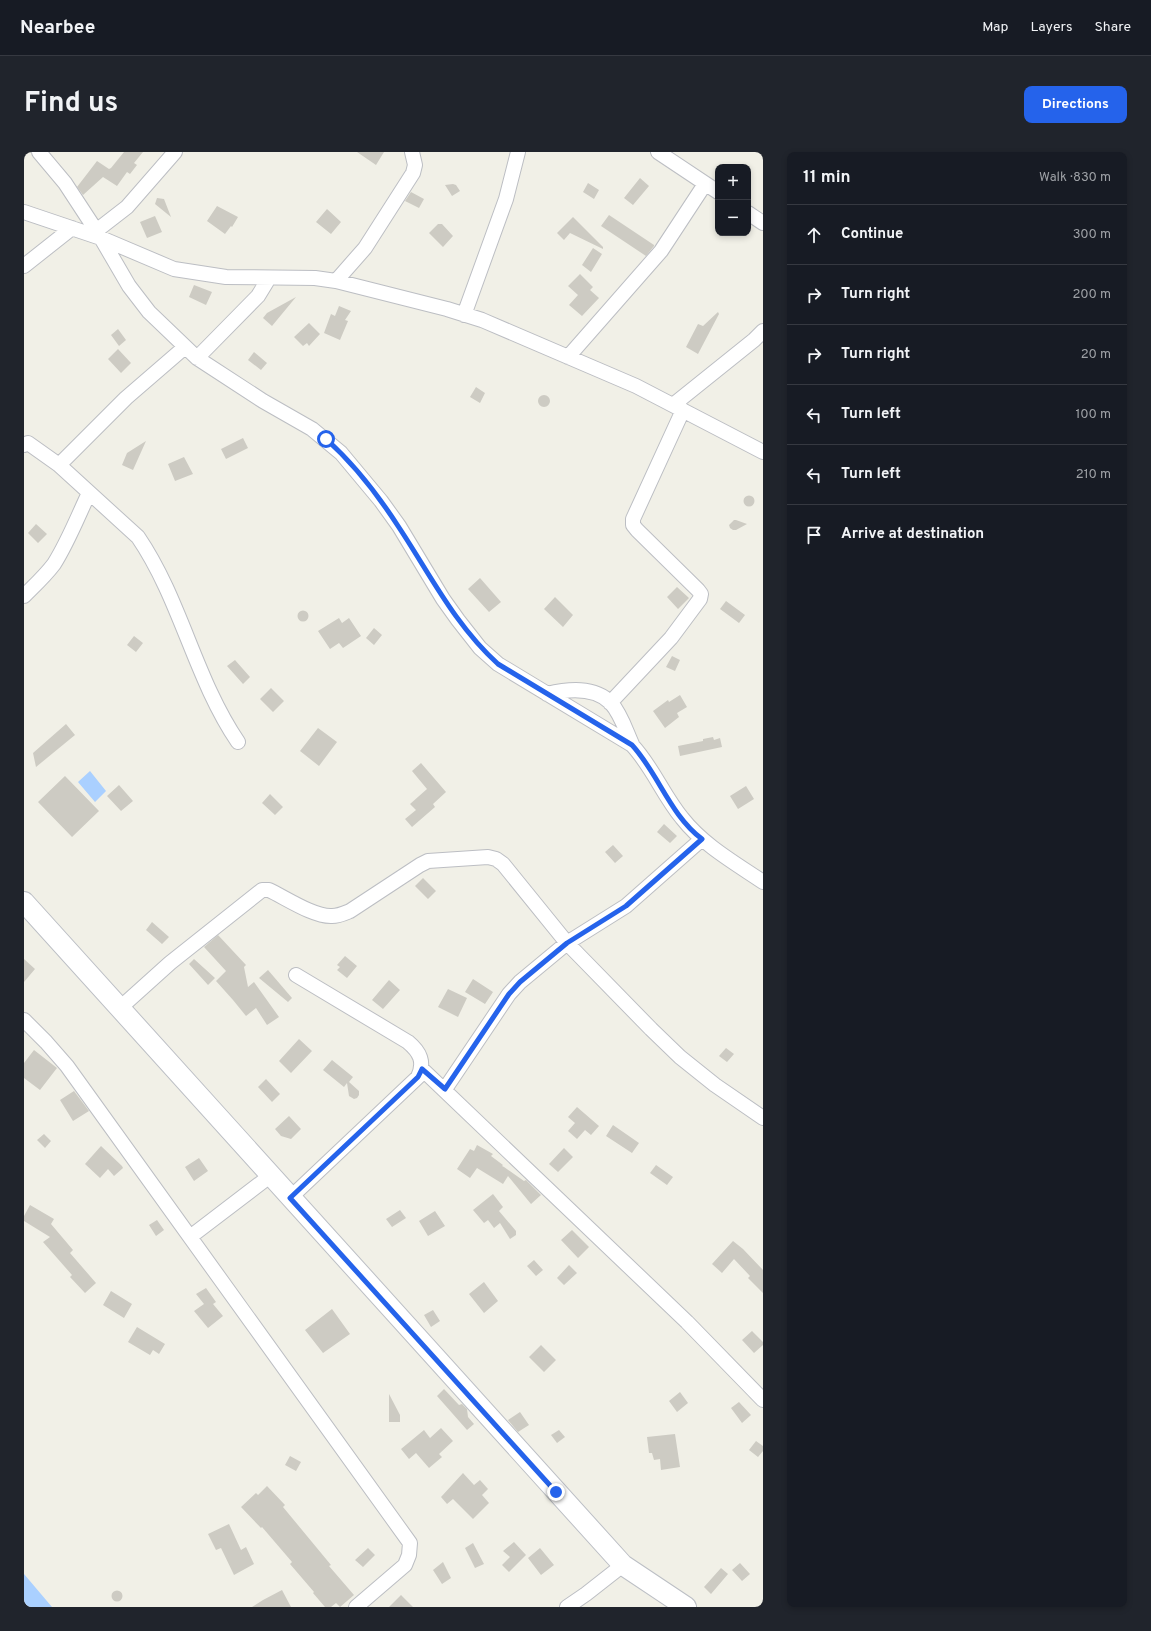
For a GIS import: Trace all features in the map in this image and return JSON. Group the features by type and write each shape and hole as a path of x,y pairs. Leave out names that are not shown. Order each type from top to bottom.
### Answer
{"main road":[{"path":"24,902 623,1565 686,1607"}],"street":[{"path":"39,152 65,183 138,299 185,347 197,358 263,401 312,429 341,453 381,501 398,526 442,599 480,648 498,664 632,745 643,756 682,819 702,839 763,882"},
{"path":"99,235 127,207 174,152"},
{"path":"336,281 365,248 413,173 415,165 412,152"},
{"path":"464,315 506,199 518,152"},
{"path":"658,152 715,190"},
{"path":"568,357 661,251 705,184"},
{"path":"24,212 72,228 99,235 174,269 226,277 315,278 336,281 482,320 636,386 763,452"},
{"path":"751,214 763,223"},
{"path":"24,266 72,228"},
{"path":"197,358 258,296 269,278"},
{"path":"610,703 671,638 700,598 701,594 633,525 633,519 678,408 754,340 763,330"},
{"path":"58,465 126,398 185,347"},
{"path":"24,445 28,444 58,465 138,537 146,549 174,605 216,705 224,721 238,742"},
{"path":"24,596 54,564 89,493"},
{"path":"547,694 565,689 579,689 598,695 610,703 617,712 632,745"},
{"path":"445,1089 509,994 520,982 567,943 626,906 702,839"},
{"path":"120,1008 170,963 262,890 269,890 315,913 331,917 350,911 428,861 488,857 496,859 503,864 567,943 680,1057 714,1084 763,1118"},
{"path":"290,1198 418,1077 422,1069 421,1057 417,1049 408,1042 296,975"},
{"path":"24,1020 67,1066 410,1543 410,1555 405,1565 356,1607"},
{"path":"422,1069 445,1089 687,1322 763,1400"},
{"path":"190,1237 270,1176"},
{"path":"567,1607 623,1565"}],"water":[{"path":"90,771 106,791 95,802 78,782"},
{"path":"24,1574 52,1607 24,1607"}],"building":[{"path":"124,152 143,152 134,163 137,165 130,174 127,172 117,186 103,177 83,195 77,187 97,161 109,169"},
{"path":"357,152 384,152 376,165"},
{"path":"640,178 649,186 633,205 624,198"},
{"path":"588,183 599,190 594,199 583,192"},
{"path":"445,185 456,185 460,191 452,196"},
{"path":"411,192 424,199 419,208 405,201"},
{"path":"157,198 164,199 171,217 155,204"},
{"path":"217,206 238,217 232,227 231,226 225,234 207,221"},
{"path":"327,209 341,222 331,234 316,222"},
{"path":"609,215 654,245 646,256 601,226"},
{"path":"155,216 162,232 147,238 140,222"},
{"path":"573,217 603,247 603,249 570,233 564,240 557,233"},
{"path":"438,224 442,224 453,236 443,247 429,233"},
{"path":"593,248 602,254 591,272 582,265"},
{"path":"580,274 593,287 590,290 599,298 582,316 569,305 578,295 568,286"},
{"path":"194,285 212,292 206,305 189,297"},
{"path":"296,297 272,326 263,318 267,313"},
{"path":"339,306 351,311 345,320 348,321 340,340 324,333 331,314 335,316"},
{"path":"718,312 719,314 698,354 686,347 698,324 703,326"},
{"path":"309,323 320,334 309,346 307,343 303,346 294,337"},
{"path":"118,329 126,340 119,346 111,335"},
{"path":"118,349 131,363 121,373 108,359"},
{"path":"254,352 267,363 261,370 248,360"},
{"path":"476,387 485,393 480,403 470,397"},
{"path":"542,395 546,395 550,401 546,407 542,407 538,403 538,399"},
{"path":"243,438 248,448 226,459 221,449"},
{"path":"146,441 133,470 122,465 127,453"},
{"path":"184,457 193,474 175,481 168,464"},
{"path":"749,495 753,497 755,501 753,505 749,507 745,505 743,501 745,497"},
{"path":"734,520 747,524 733,530 729,525"},
{"path":"36,524 47,534 38,543 28,533"},
{"path":"480,578 501,602 489,612 468,589"},
{"path":"677,587 689,598 678,609 667,597"},
{"path":"555,597 573,615 563,627 544,609"},
{"path":"726,601 745,615 739,623 720,609"},
{"path":"303,610 307,612 309,616 307,620 303,622 299,620 297,616 299,612"},
{"path":"339,618 342,623 349,618 361,636 343,648 339,643 330,649 318,631"},
{"path":"374,628 382,635 374,645 366,638"},
{"path":"134,636 143,643 136,652 127,645"},
{"path":"672,656 680,660 675,671 666,667"},
{"path":"235,660 250,677 243,684 227,666"},
{"path":"271,688 284,701 273,712 260,699"},
{"path":"680,695 687,707 677,713 679,717 665,728 653,711 668,700 669,702"},
{"path":"66,724 75,735 36,767 33,753"},
{"path":"318,728 337,742 319,766 300,751"},
{"path":"713,737 714,740 720,738 722,747 680,756 678,746 703,741 703,739"},
{"path":"421,763 446,792 433,804 435,807 412,827 405,819 416,810 410,804 427,789 412,771"},
{"path":"65,776 99,811 72,837 38,802"},
{"path":"119,785 133,801 121,811 107,796"},
{"path":"746,786 754,799 738,809 730,796"},
{"path":"270,794 283,807 275,815 262,803"},
{"path":"664,824 677,836 670,843 657,832"},
{"path":"613,845 623,856 615,863 605,852"},
{"path":"423,878 436,891 428,899 415,886"},
{"path":"152,922 169,937 162,944 146,930"},
{"path":"218,935 246,965 244,967 248,987 254,982 279,1017 267,1025 256,1008 246,1016 216,981 226,971 204,947"},
{"path":"345,956 357,966 347,978 337,970 340,967 337,965"},
{"path":"24,959 35,969 24,982"},
{"path":"194,959 215,978 208,985 189,964"},
{"path":"268,970 292,998 288,1002 259,978"},
{"path":"473,979 493,992 485,1004 465,992"},
{"path":"389,980 400,990 383,1009 372,1000"},
{"path":"448,989 467,998 458,1017 438,1007"},
{"path":"299,1039 312,1051 291,1073 279,1061"},
{"path":"726,1048 734,1054 727,1062 719,1056"},
{"path":"34,1050 57,1068 40,1090 24,1078 24,1063"},
{"path":"332,1060 353,1077 349,1082 359,1091 357,1098 354,1099 349,1096 347,1083 344,1087 323,1070"},
{"path":"266,1079 280,1094 272,1102 258,1087"},
{"path":"74,1091 89,1111 73,1121 60,1100"},
{"path":"577,1107 599,1126 591,1135 585,1130 577,1139 568,1131 575,1123 568,1117"},
{"path":"289,1116 301,1129 291,1139 281,1136 275,1129"},
{"path":"613,1125 639,1143 632,1153 606,1136"},
{"path":"44,1134 51,1141 45,1148 37,1140"},
{"path":"477,1145 493,1154 491,1156 503,1165 502,1166 524,1181 526,1180 541,1195 531,1204 508,1176 503,1184 477,1168 470,1178 457,1169 470,1149 474,1151"},
{"path":"101,1146 123,1168 114,1176 108,1169 100,1178 85,1164"},
{"path":"564,1148 573,1157 558,1172 549,1164"},
{"path":"199,1158 208,1171 194,1181 185,1167"},
{"path":"656,1165 673,1177 667,1185 650,1173"},
{"path":"493,1194 503,1207 499,1211 516,1231 516,1235 510,1239 500,1223 494,1228 488,1220 484,1223 473,1210"},
{"path":"30,1205 54,1219 51,1224 73,1250 70,1253 96,1283 85,1293 70,1277 72,1275 43,1242 50,1237 24,1221 24,1216"},
{"path":"400,1210 406,1218 392,1227 386,1219"},
{"path":"435,1211 445,1226 428,1236 419,1221"},
{"path":"157,1220 164,1230 156,1236 149,1225"},
{"path":"572,1230 589,1247 578,1258 561,1240"},
{"path":"733,1241 763,1270 763,1293 748,1278 750,1276 734,1259 722,1273 712,1264"},
{"path":"534,1260 543,1270 536,1276 527,1266"},
{"path":"569,1265 577,1273 564,1285 557,1278"},
{"path":"484,1282 498,1301 484,1313 469,1294"},
{"path":"206,1288 216,1302 213,1304 223,1316 208,1328 194,1311 204,1304 196,1294"},
{"path":"111,1291 132,1304 124,1318 103,1305"},
{"path":"332,1309 350,1334 323,1353 305,1330"},
{"path":"433,1310 440,1321 431,1327 424,1315"},
{"path":"137,1327 165,1344 159,1354 153,1350 150,1355 128,1342"},
{"path":"752,1331 763,1342 763,1345 754,1353 742,1340"},
{"path":"541,1345 556,1360 544,1372 529,1357"},
{"path":"444,1389 459,1405 462,1404 467,1409 468,1417 474,1424 467,1430 437,1396"},
{"path":"680,1392 688,1403 677,1412 669,1401"},
{"path":"389,1394 400,1415 400,1422 389,1422"},
{"path":"739,1402 751,1415 742,1423 731,1408"},
{"path":"520,1412 529,1425 518,1432 508,1420"},
{"path":"441,1428 453,1441 439,1454 442,1457 429,1468 416,1453 409,1459 401,1449 424,1430 430,1438"},
{"path":"559,1430 565,1437 557,1443 551,1435"},
{"path":"675,1434 680,1467 661,1470 660,1459 654,1460 652,1453 649,1453 647,1437"},
{"path":"756,1441 763,1446 763,1451 758,1457 749,1450"},
{"path":"290,1456 301,1462 296,1471 285,1465"},
{"path":"463,1473 474,1485 480,1480 488,1489 482,1495 489,1503 473,1519 453,1499 447,1504 441,1497"},
{"path":"267,1486 285,1505 283,1507 331,1565 329,1566 354,1595 340,1607 336,1603 331,1607 325,1607 290,1564 292,1562 262,1527 261,1528 241,1507 256,1493 258,1495"},
{"path":"229,1524 241,1550 246,1547 254,1564 234,1575 221,1548 216,1550 208,1534"},
{"path":"514,1542 526,1555 509,1572 502,1565 510,1557 503,1551"},
{"path":"473,1543 484,1564 475,1568 465,1548"},
{"path":"368,1548 375,1555 363,1567 355,1560"},
{"path":"540,1548 554,1565 541,1575 528,1558"},
{"path":"443,1562 451,1578 442,1584 433,1570"},
{"path":"740,1563 750,1574 742,1581 732,1570"},
{"path":"721,1568 728,1574 711,1594 704,1587"},
{"path":"117,1590 121,1592 123,1596 121,1600 117,1602 113,1600 111,1596 113,1592"},
{"path":"282,1590 291,1607 252,1607 263,1600"},
{"path":"401,1595 413,1607 389,1607"}],"route":[{"path":"326,439 341,453 381,501 398,526 442,599 480,648 498,664 632,745 643,756 682,819 696,835 702,839 661,873 626,906 567,943 520,982 509,994 445,1089 422,1069 418,1077 290,1198 556,1492"}]}
